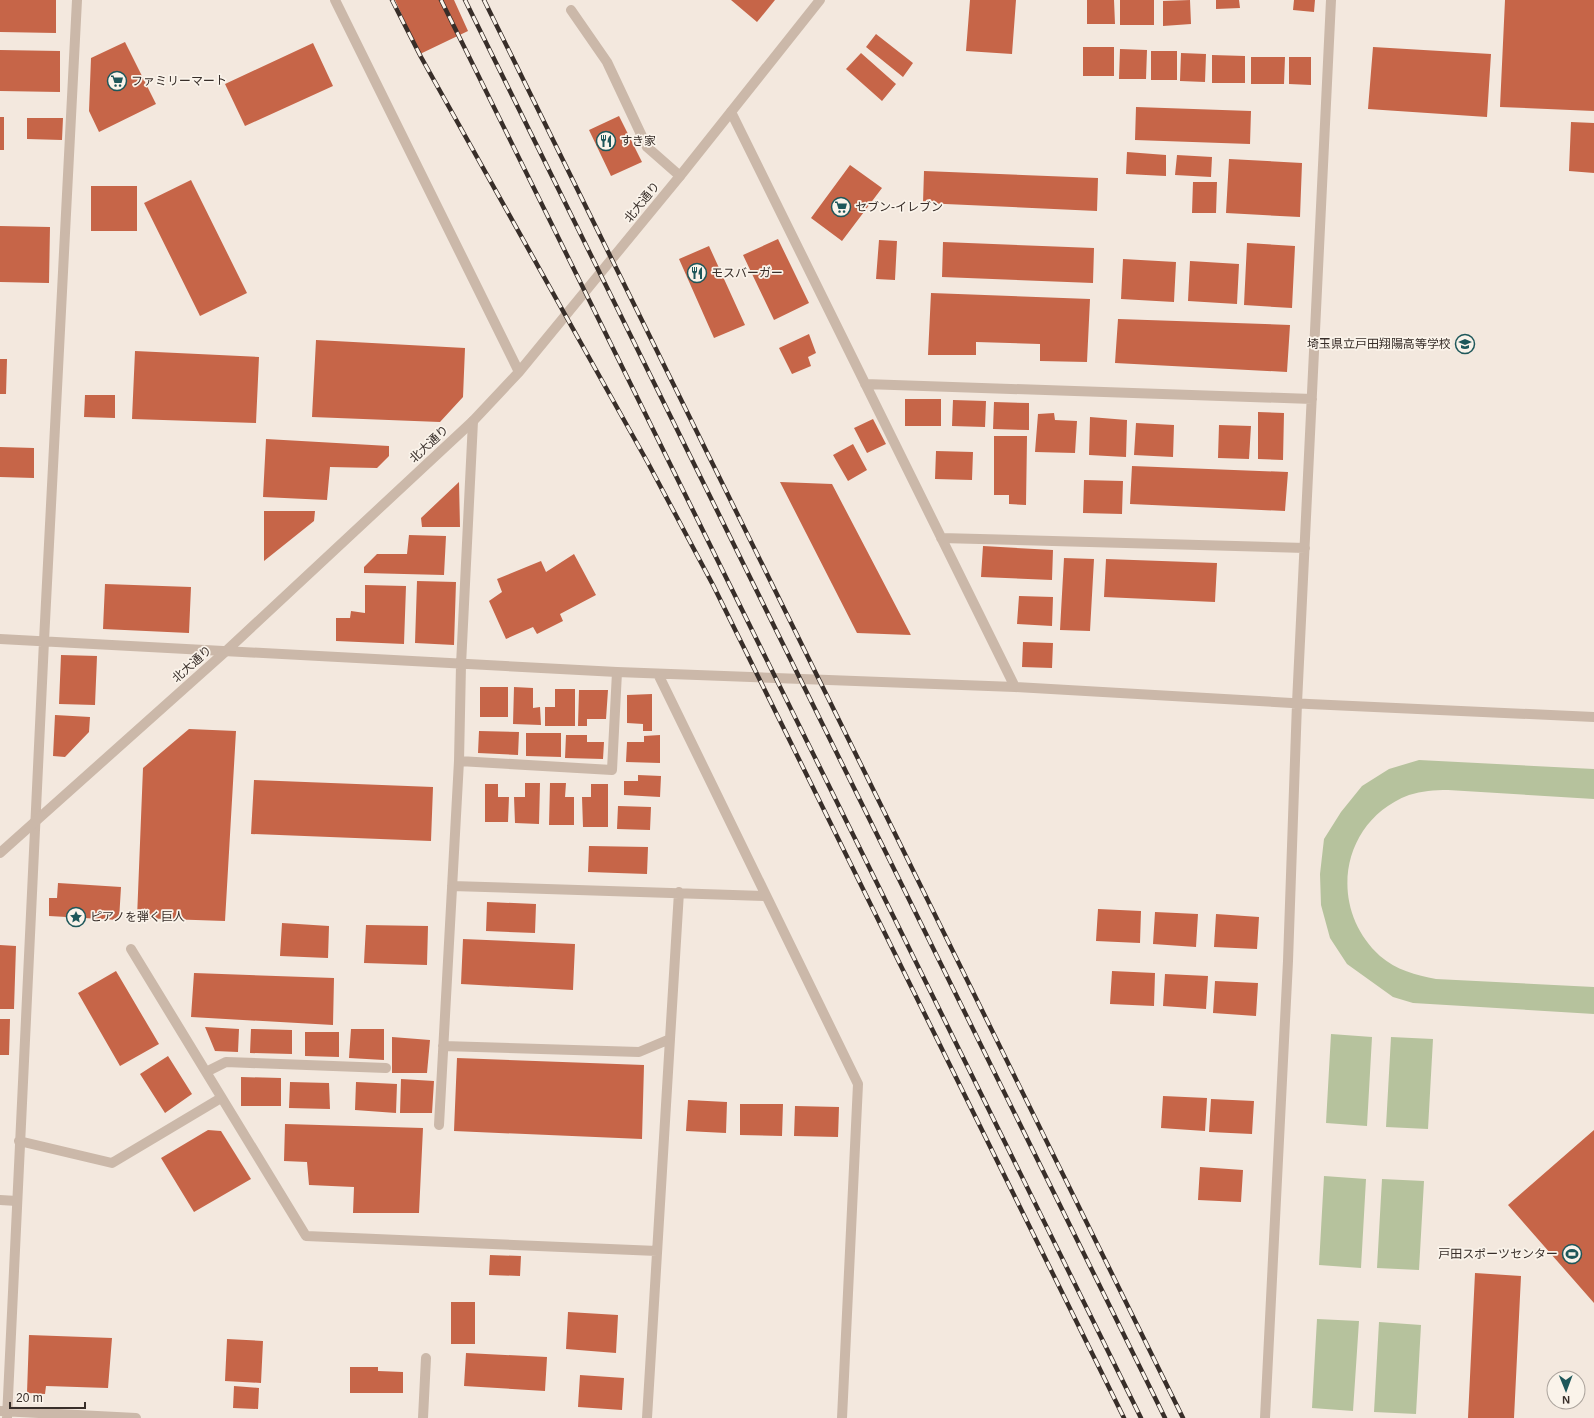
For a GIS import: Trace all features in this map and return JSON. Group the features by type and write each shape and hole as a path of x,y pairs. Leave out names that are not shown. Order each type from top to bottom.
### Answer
{"street":[{"path":"77,0 5,1414 136,1418"},
{"path":"335,0 520,372"},
{"name":"北大通り","path":"0,853 225,652 473,421 520,372 680,176 820,0"},
{"path":"1265,1418 1288,961 1297,703 1331,0"},
{"path":"571,10 607,62 647,147 680,176"},
{"path":"731,112 1015,688"},
{"path":"865,384 1312,399"},
{"path":"439,1125 459,762 461,665 473,421"},
{"path":"941,538 1305,548"},
{"path":"0,639 461,665 1015,688 1594,717"},
{"path":"459,762 612,770 617,672"},
{"path":"658,674 858,1084 842,1418"},
{"path":"452,886 679,892 766,896"},
{"path":"647,1418 679,892"},
{"path":"131,949 306,1236 657,1251"},
{"path":"444,1046 640,1052 670,1039"},
{"path":"206,1072 226,1062 386,1068"},
{"path":"19,1141 112,1162 221,1098"},
{"path":"0,1200 17,1200"},
{"path":"423,1418 426,1358"}],"green space":[{"path":"1419,760 1594,769 1594,799 1438,790 1409,795 1386,807 1368,824 1356,845 1349,867 1348,891 1352,914 1363,936 1386,961 1414,974 1436,979 1594,987 1594,1014 1413,1003 1393,997 1347,964 1330,938 1321,905 1320,874 1324,839 1341,812 1362,786 1389,769"},
{"path":"1331,1034 1372,1037 1367,1126 1326,1123"},
{"path":"1391,1037 1433,1039 1428,1129 1386,1127"},
{"path":"1324,1176 1366,1179 1361,1268 1319,1265"},
{"path":"1382,1179 1424,1181 1419,1270 1377,1268"},
{"path":"1317,1319 1359,1321 1353,1411 1312,1408"},
{"path":"1379,1322 1421,1325 1416,1414 1374,1412"}],"building":[{"path":"0,0 56,0 56,33 0,32"},
{"path":"395,0 454,0 468,31 420,54"},
{"path":"731,0 775,0 757,22"},
{"path":"970,0 1016,0 1012,54 966,51"},
{"path":"1087,0 1114,0 1115,24 1087,24"},
{"path":"1120,0 1154,0 1154,25 1120,25"},
{"path":"1190,0 1191,24 1163,26 1163,1"},
{"path":"1216,0 1239,0 1240,8 1216,9"},
{"path":"1294,0 1315,0 1314,12 1293,10"},
{"path":"1505,0 1594,0 1594,111 1500,107"},
{"path":"876,34 913,63 903,77 866,47"},
{"name":"ファミリーマート","path":"125,42 156,104 99,132 89,111 91,58"},
{"path":"313,43 333,86 245,126 225,84"},
{"path":"1083,47 1114,47 1114,76 1083,76"},
{"path":"1373,47 1491,54 1487,117 1368,109"},
{"path":"1120,49 1147,50 1146,79 1119,79"},
{"path":"0,50 60,51 60,92 0,91"},
{"path":"1151,51 1177,51 1177,80 1151,80"},
{"path":"861,53 896,84 882,101 846,69"},
{"path":"1181,53 1206,54 1205,82 1180,81"},
{"path":"1212,55 1245,56 1245,83 1212,83"},
{"path":"1251,57 1285,57 1284,84 1251,84"},
{"path":"1289,57 1311,57 1311,85 1289,84"},
{"path":"1136,107 1251,111 1250,144 1135,140"},
{"path":"619,116 642,162 611,176 589,130"},
{"path":"0,117 4,117 4,150 0,150"},
{"path":"27,118 63,118 62,140 27,139"},
{"path":"1571,122 1594,123 1594,173 1569,171"},
{"path":"1127,152 1166,155 1166,176 1126,174"},
{"path":"1177,155 1212,157 1211,177 1175,175"},
{"path":"1229,159 1302,163 1300,217 1226,213"},
{"path":"850,165 882,188 842,241 811,218"},
{"path":"924,171 1098,178 1097,211 923,203"},
{"path":"191,180 247,293 200,316 144,203"},
{"path":"1193,182 1217,182 1216,213 1192,213"},
{"path":"91,186 137,186 137,231 91,231"},
{"path":"0,226 50,227 49,283 0,282"},
{"path":"778,239 809,303 774,320 743,255"},
{"path":"879,240 897,241 895,280 876,279"},
{"path":"943,242 1094,248 1093,283 942,277"},
{"path":"1247,243 1295,246 1292,308 1244,305"},
{"path":"709,246 745,325 714,338 679,259"},
{"path":"1123,259 1176,262 1174,302 1121,299"},
{"path":"1190,261 1239,264 1237,304 1188,301"},
{"path":"931,293 1090,299 1087,362 1040,361 1040,344 976,342 976,355 928,355"},
{"path":"1118,319 1290,325 1287,372 1115,363"},
{"path":"809,334 816,353 808,357 811,366 792,374 779,348"},
{"path":"316,340 465,348 463,397 440,422 312,417"},
{"path":"135,351 259,357 256,423 132,419"},
{"path":"0,359 7,359 6,394 0,394"},
{"path":"85,395 115,395 115,418 84,417"},
{"path":"905,399 941,399 941,426 905,426"},
{"path":"953,400 986,401 985,427 952,426"},
{"path":"994,402 1029,403 1029,430 993,429"},
{"path":"1258,412 1284,413 1283,460 1258,459"},
{"path":"1054,413 1055,420 1077,421 1075,453 1035,452 1038,414"},
{"path":"1090,417 1127,420 1126,457 1089,455"},
{"path":"873,419 886,444 867,453 854,428"},
{"path":"1136,423 1174,425 1173,457 1134,455"},
{"path":"1219,425 1251,426 1249,459 1218,458"},
{"path":"994,436 1027,436 1026,505 1009,504 1009,495 994,495"},
{"path":"266,439 389,446 389,456 377,468 330,467 327,500 263,497"},
{"path":"853,444 867,470 848,481 833,455"},
{"path":"0,447 34,448 34,478 0,477"},
{"path":"936,451 973,452 972,480 935,479"},
{"path":"1132,466 1288,472 1285,511 1130,504"},
{"path":"1084,480 1123,481 1122,514 1083,513"},
{"path":"459,482 460,527 422,527 421,518"},
{"path":"780,482 832,484 911,635 857,633"},
{"path":"264,511 315,511 314,521 264,561"},
{"path":"409,535 446,536 444,575 364,573 364,567 377,554 407,554"},
{"path":"983,546 1053,550 1052,580 981,577"},
{"path":"574,554 596,595 560,614 563,621 537,634 533,627 506,639 489,601 502,592 497,579 541,561 546,572"},
{"path":"1064,558 1094,559 1090,631 1060,630"},
{"path":"1106,559 1217,563 1215,602 1104,597"},
{"path":"417,581 456,582 454,645 415,643"},
{"path":"105,584 191,587 189,633 103,629"},
{"path":"365,585 406,586 404,644 336,641 336,618 350,618 351,611 365,613"},
{"path":"1019,596 1053,597 1052,626 1017,624"},
{"path":"1023,642 1053,643 1052,668 1022,667"},
{"path":"61,655 97,656 95,705 59,704"},
{"path":"480,687 508,687 508,717 480,717"},
{"path":"514,687 533,688 533,708 540,707 541,725 513,724"},
{"path":"555,689 575,689 575,726 545,726 545,707 555,707"},
{"path":"579,690 608,690 606,719 587,719 587,726 578,726"},
{"path":"652,694 652,731 643,731 643,724 627,723 627,695"},
{"path":"55,715 90,717 89,732 65,757 53,756"},
{"path":"189,729 236,731 225,921 137,918 143,768"},
{"path":"479,731 519,732 518,755 478,753"},
{"path":"526,733 561,733 561,757 526,756"},
{"path":"566,735 587,735 587,742 604,742 603,759 565,758"},
{"path":"660,735 660,763 626,762 627,742 644,742 644,736"},
{"path":"638,775 661,776 660,797 624,795 624,781 638,781"},
{"path":"254,780 433,787 431,841 251,834"},
{"path":"525,783 540,783 539,824 515,823 514,797 525,797"},
{"path":"550,783 566,783 565,797 574,797 574,825 549,825"},
{"path":"485,784 498,784 498,797 509,797 508,822 485,822"},
{"path":"591,784 608,784 608,827 583,827 582,797 591,797"},
{"path":"618,806 651,807 650,830 617,829"},
{"path":"589,846 648,847 647,874 588,872"},
{"path":"58,883 121,887 119,920 49,916 49,898 57,898"},
{"path":"487,902 536,904 535,933 486,931"},
{"path":"1098,909 1141,911 1140,943 1096,941"},
{"path":"1155,912 1198,914 1196,947 1153,944"},
{"path":"1216,914 1259,917 1257,949 1214,947"},
{"path":"282,923 329,926 328,958 280,956"},
{"path":"366,925 428,926 427,965 364,963"},
{"path":"463,939 575,944 573,990 461,984"},
{"path":"0,945 16,946 14,1009 0,1009"},
{"path":"116,971 159,1044 120,1066 78,993"},
{"path":"1112,971 1155,973 1154,1006 1110,1004"},
{"path":"194,973 334,978 333,1025 191,1017"},
{"path":"1165,974 1208,976 1206,1009 1163,1006"},
{"path":"1215,981 1258,983 1256,1016 1213,1013"},
{"path":"0,1019 10,1019 9,1055 0,1055"},
{"path":"205,1027 239,1029 238,1052 215,1051"},
{"path":"251,1029 292,1030 292,1054 250,1053"},
{"path":"351,1029 384,1029 384,1060 349,1058"},
{"path":"305,1032 339,1032 339,1057 305,1056"},
{"path":"392,1037 430,1040 427,1073 392,1073"},
{"path":"168,1056 192,1094 165,1113 140,1074"},
{"path":"457,1058 644,1065 642,1139 454,1131"},
{"path":"241,1077 281,1078 281,1106 241,1106"},
{"path":"401,1079 434,1081 432,1113 400,1113"},
{"path":"290,1082 329,1083 330,1109 289,1108"},
{"path":"356,1082 397,1084 396,1113 355,1110"},
{"path":"1163,1096 1207,1098 1205,1131 1161,1128"},
{"path":"1211,1099 1254,1101 1252,1134 1209,1132"},
{"path":"688,1100 727,1102 726,1133 686,1131"},
{"path":"740,1104 783,1104 782,1136 740,1135"},
{"path":"795,1106 839,1107 838,1137 794,1136"},
{"path":"285,1124 423,1128 419,1213 353,1213 354,1187 309,1185 307,1162 284,1161"},
{"path":"208,1130 221,1131 251,1179 194,1212 161,1158"},
{"name":"戸田スポーツセンター","path":"1594,1130 1594,1303 1508,1205"},
{"path":"1200,1167 1243,1170 1241,1202 1198,1200"},
{"path":"490,1255 521,1256 520,1276 489,1275"},
{"path":"1475,1273 1521,1276 1514,1418 1468,1418"},
{"path":"451,1302 475,1302 475,1344 451,1344"},
{"path":"568,1312 618,1315 616,1353 566,1349"},
{"path":"29,1335 112,1338 108,1388 46,1386 45,1394 27,1393"},
{"path":"227,1339 263,1341 261,1383 225,1381"},
{"path":"466,1353 547,1357 545,1391 464,1386"},
{"path":"350,1367 378,1367 378,1371 403,1372 403,1393 350,1393"},
{"path":"580,1375 624,1378 622,1410 578,1407"},
{"path":"234,1386 259,1388 258,1409 233,1408"}],"railway":[{"path":"392,0 421,57 648,463 713,585 1124,1418"},
{"path":"441,0 1141,1418"},
{"path":"465,0 1165,1418"},
{"path":"484,0 1183,1418"}],"place":[{"name":"ファミリーマート","path":"117,81"},
{"name":"すき家","path":"606,141"},
{"name":"セブン-イレブン","path":"841,207"},
{"name":"モスバーガー","path":"697,273"},
{"name":"埼玉県立戸田翔陽高等学校","path":"1465,344"},
{"name":"ピアノを弾く巨人","path":"76,917"},
{"name":"戸田スポーツセンター","path":"1572,1254"}]}
